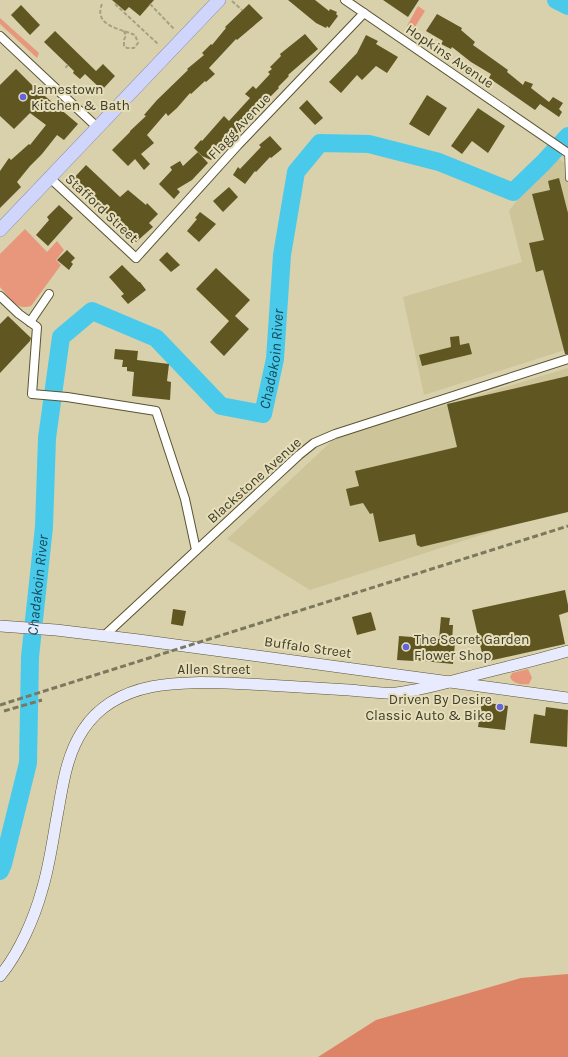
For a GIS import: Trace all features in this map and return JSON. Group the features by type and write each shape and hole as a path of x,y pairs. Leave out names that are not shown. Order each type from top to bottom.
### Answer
{"main road":[{"path":"0,230 219,0"}],"street":[{"name":"Hopkins Avenue","path":"345,0 566,152"},
{"name":"Flagg Avenue","path":"136,258 238,145 364,13"},
{"path":"0,36 98,128"},
{"name":"Stafford Street","path":"50,178 136,258"},
{"path":"30,322 49,294"},
{"path":"0,296 19,314 37,327 32,394 67,397 156,411 185,499 196,550"},
{"name":"Blackstone Avenue","path":"104,636 299,455 314,443 335,434 568,359"},
{"name":"Buffalo Street","path":"0,626 104,636 568,698"},
{"name":"Allen Street","path":"0,976 26,934 43,889 62,786 68,762 83,730 98,712 110,703 128,694 148,687 192,682 298,686 394,693 421,689 450,682 568,651"},
{"path":"384,673 390,680 389,687 384,692"}],"lane":[{"path":"566,152 568,179"}],"path":[{"path":"232,1 242,10"},
{"path":"102,4 100,12 105,23 123,30 135,35 138,43 134,48 127,48 124,46 126,35 123,30"},
{"path":"115,4 158,45"},
{"path":"150,4 174,29"}],"shaded area":[{"path":"418,6 425,11 413,30 407,26"},
{"path":"0,18 39,53 37,58 0,24"},
{"path":"552,154 568,165 568,349 424,395 403,297 522,262 509,211"},
{"path":"25,229 47,252 57,241 64,250 56,260 61,265 31,306 21,307 13,302 0,287 0,254"},
{"path":"568,368 568,507 310,590 227,539 334,439"},
{"path":"528,669 532,678 529,684 518,684 511,679 510,677 512,673"},
{"path":"568,974 568,1057 318,1057 376,1020 521,978"}],"building":[{"path":"112,0 154,0 140,16 129,7 125,11"},
{"path":"288,0 315,0 329,11 330,9 337,12 336,14 338,16 329,28 327,26 326,28 316,23"},
{"path":"383,0 419,0 408,17"},
{"path":"249,4 263,18 237,40 236,39 209,68 215,74 191,94 190,93 168,116 166,113 147,135 154,143 141,154 150,164 144,170 135,159 128,166 112,150 146,116 144,115 188,70 187,69 204,55 202,53 211,44 212,45 226,28 225,27"},
{"path":"21,5 40,25 30,35 11,15"},
{"path":"437,14 462,28 461,30 475,42 473,45 508,70 507,72 523,85 525,81 533,84 531,88 549,102 553,97 563,103 559,109 562,112 559,117 540,104 535,110 489,78 491,74 471,62 452,47 451,49 441,44 443,41 426,31"},
{"path":"55,31 96,71 103,64 115,76 102,90 85,74 80,79 73,73 74,71 44,42"},
{"path":"305,34 318,49 288,75 289,76 278,87 279,88 255,112 257,113 211,160 202,156 194,148 224,116 229,121 250,98 245,94 253,86 256,89 270,74 268,72 272,69 270,67 281,56 280,54"},
{"path":"366,35 378,41 376,44 398,57 387,73 376,66 362,80 357,75 341,93 329,82 357,53"},
{"name":"Jamestown Kitchen & Bath","path":"16,69 33,86 78,124 64,140 57,135 17,182 21,187 0,208 0,171 9,158 11,160 29,144 30,145 46,125 30,113 14,129 0,116 0,85"},
{"path":"427,95 447,108 429,136 409,124"},
{"path":"307,100 323,118 315,125 299,108"},
{"path":"478,108 505,126 488,153 472,141 462,154 451,146"},
{"path":"270,136 282,149 271,158 270,157 256,172 255,171 245,184 233,175 238,167 240,169 261,147 259,145"},
{"path":"198,152 208,163 192,180 177,189 180,192 174,199 159,184 172,170 170,167 180,161 183,166"},
{"path":"86,165 120,197 128,190 146,205 147,203 158,214 149,223 153,227 136,242 72,180"},
{"path":"559,178 568,213 568,354 565,354 543,270 536,272 529,243 544,240 532,194 550,190 548,181"},
{"path":"229,187 238,197 223,212 213,201"},
{"path":"59,205 73,218 48,246 36,235 49,220 47,217"},
{"path":"200,212 216,224 199,242 187,231 197,219 195,218"},
{"path":"67,250 75,258 71,262 73,264 69,270 57,260"},
{"path":"167,252 180,265 171,272 159,260"},
{"path":"122,265 140,282 146,290 128,304 121,296 124,294 109,277"},
{"path":"216,268 250,300 235,316 249,329 224,356 210,342 229,321 196,289"},
{"path":"8,316 31,338 30,341 0,373 0,324"},
{"path":"459,336 460,345 469,343 472,354 422,366 419,355 451,347 450,337"},
{"path":"115,349 138,351 137,360 169,364 167,381 171,382 170,400 132,396 134,372 127,371 127,367 122,367 123,360 114,359"},
{"path":"568,376 568,512 421,547 417,545 415,534 379,542 373,513 370,514 363,503 350,506 346,489 359,486 355,471 457,447 447,404"},
{"path":"565,590 568,612 559,615 565,644 484,662 472,610"},
{"path":"173,609 186,611 183,626 171,624"},
{"path":"371,612 376,630 357,635 352,617"},
{"path":"441,617 450,618 449,625 453,625 452,642 455,643 453,664 414,660 397,660 399,636 439,639"},
{"path":"482,702 508,706 505,730 478,727"},
{"path":"546,707 568,710 567,747 530,743 534,714 545,716"}],"waterway":[{"name":"Chadakoin River","path":"556,0 568,6"},
{"name":"Chadakoin River","path":"0,871 28,763 30,657 44,527 47,438 61,337 92,311 156,338 221,406 263,414 275,359 282,255 296,172 320,143 369,144 439,162 513,192 568,136"}],"railway":[{"path":"0,705 568,526"},
{"path":"4,711 42,700"}],"place":[{"name":"Jamestown Kitchen & Bath","path":"23,97"},
{"name":"The Secret Garden Flower Shop","path":"406,647"},
{"name":"Driven By Desire Classic Auto & Bike","path":"500,707"}]}
